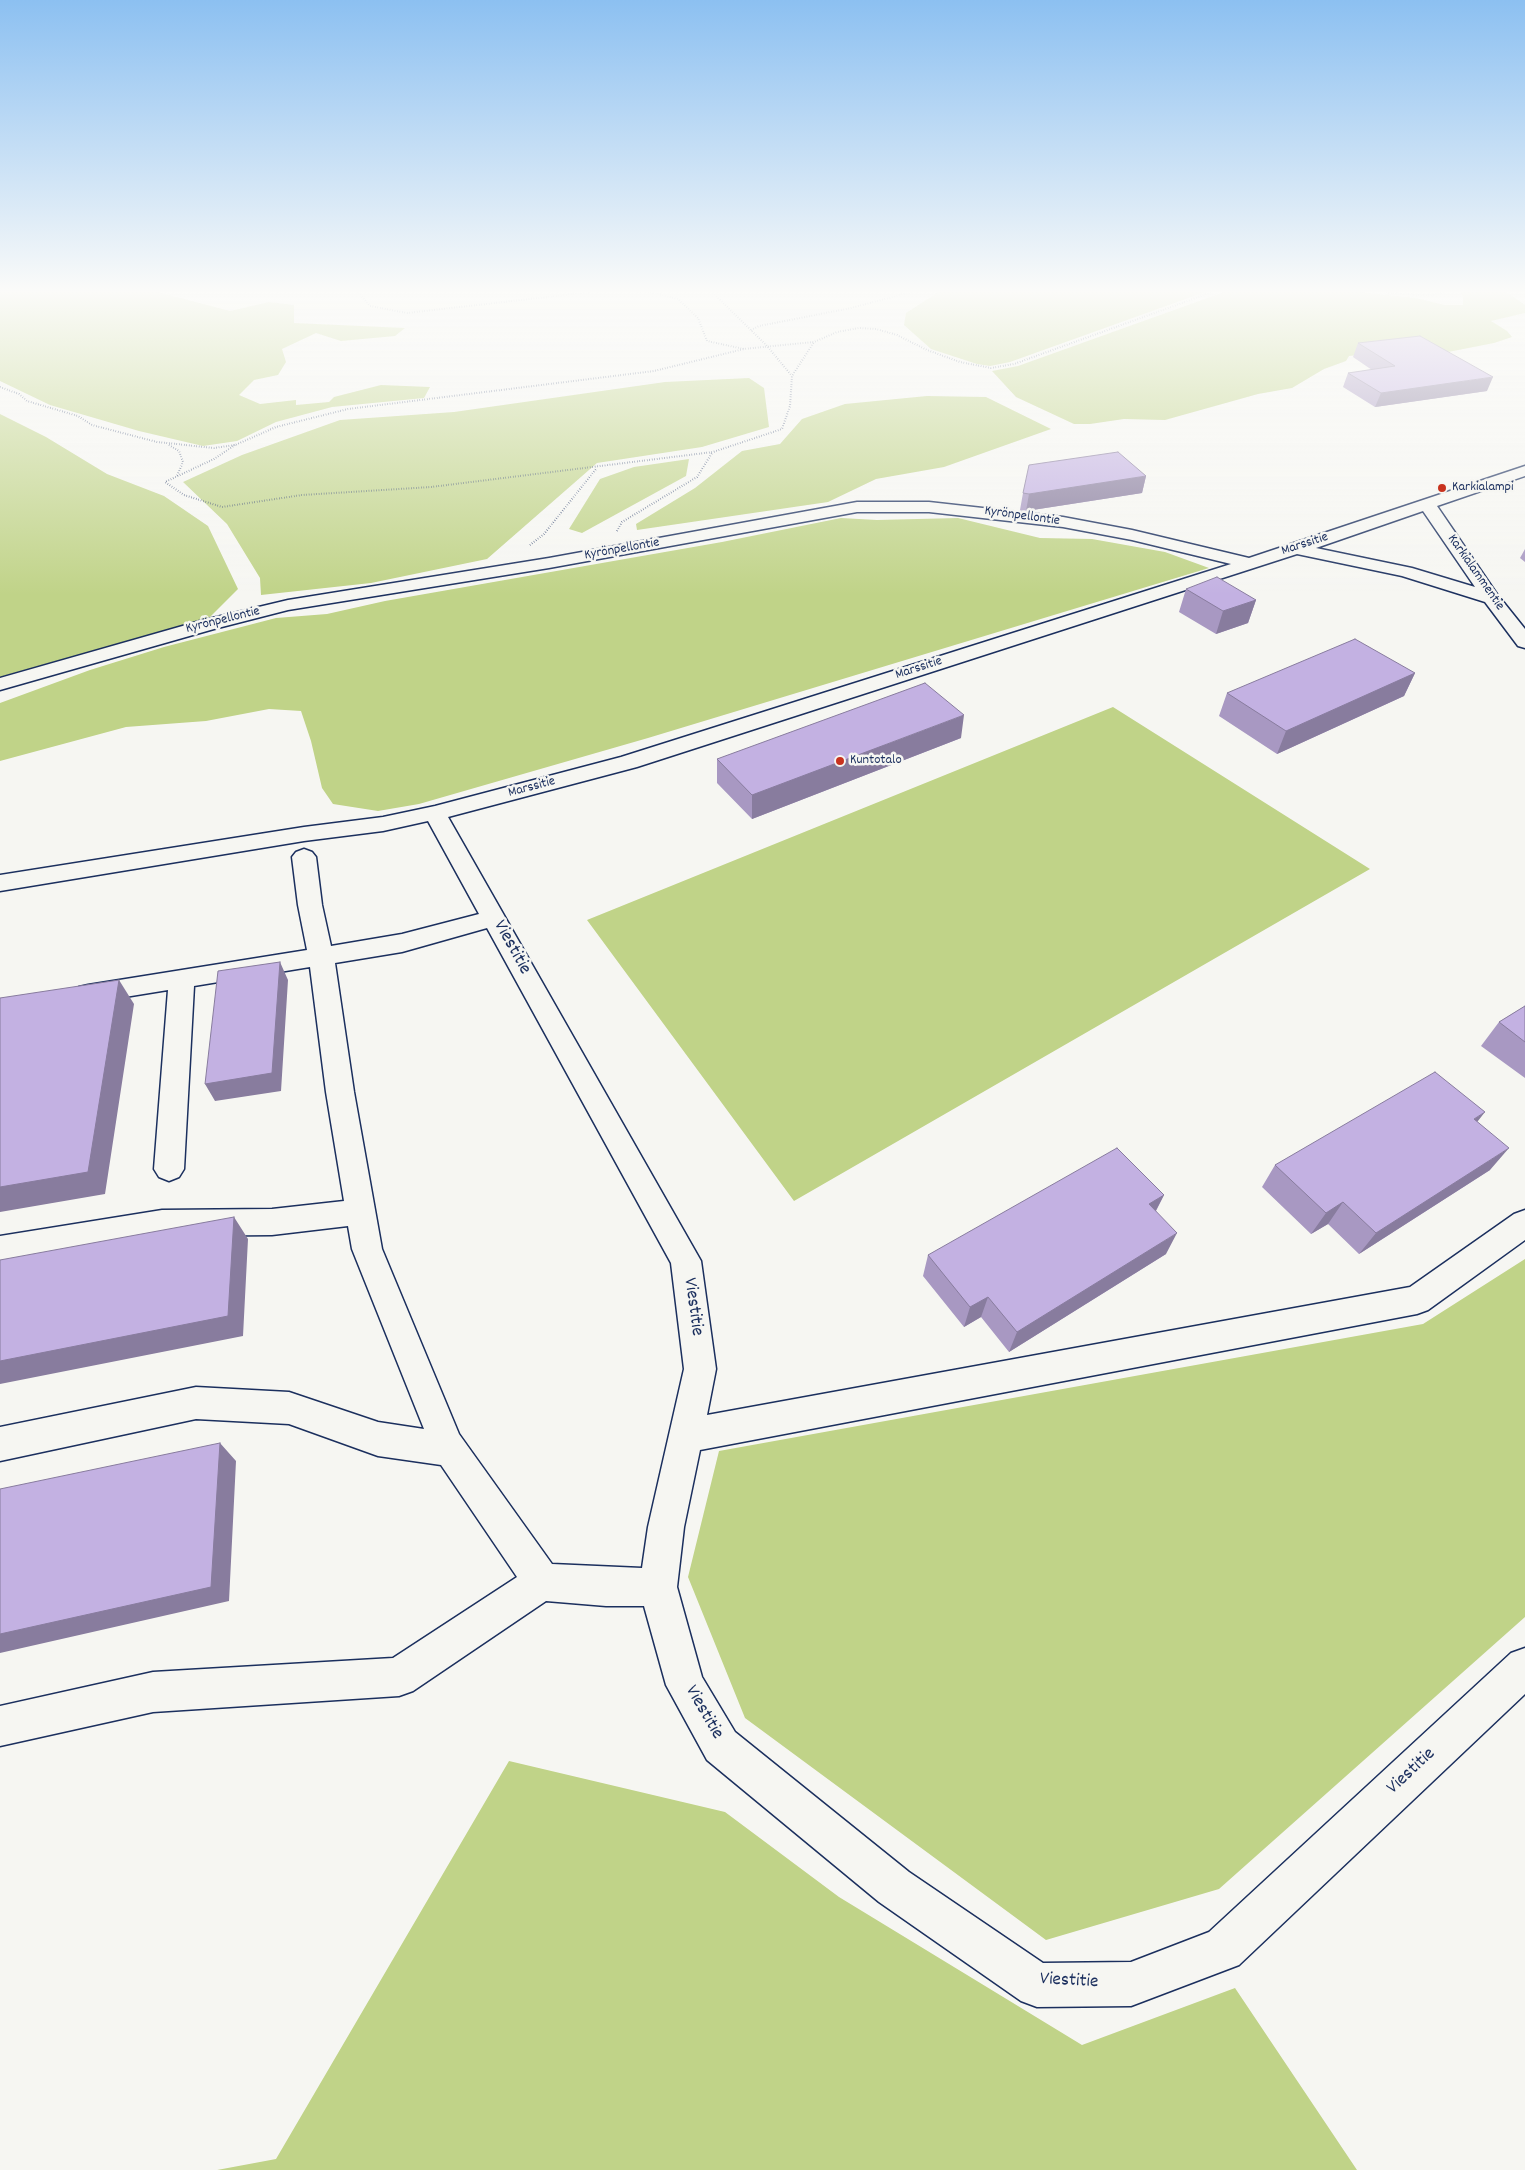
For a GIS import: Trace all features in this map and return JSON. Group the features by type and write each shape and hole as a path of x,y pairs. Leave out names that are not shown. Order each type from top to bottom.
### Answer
{"street":[{"name":"Marssitie","path":"0,883 304,847 383,824 435,813 629,762 1298,548 1525,470"},
{"name":"Karkialammentie","path":"1426,503 1491,598 1525,642"},
{"name":"Kyrönpellontie","path":"0,684 207,625 288,605 509,569 833,511 896,505 966,510 1063,522 1132,535 1250,563"},
{"path":"1298,548 1406,572 1491,598"},
{"name":"Viestitie","path":"435,813 686,1261 700,1369 666,1527 658,1587 685,1684 721,1746 894,1887 1037,1985 1131,1984 1223,1949 1525,1667"},
{"path":"304,847 310,905 321,956 340,1092 367,1248 450,1450 542,1582"},
{"path":"68,996 402,944 494,918"},
{"path":"169,1169 182,979"},
{"path":"0,1249 162,1223 272,1222 361,1212"},
{"path":"685,1436 1417,1300 1525,1223"},
{"path":"0,1444 196,1403 289,1408 378,1440 450,1450"},
{"path":"0,1726 153,1692 399,1677 542,1582 606,1588 658,1587"}],"path":[{"path":"14,392 19,394 27,401 78,416 92,425 168,444 204,448 235,445"},
{"path":"474,392 437,399 339,411 276,427 235,445 214,459 165,482 184,496 222,507 302,495 431,488 550,471 596,468 713,452 782,429 790,406 791,392"},
{"path":"168,444 179,451 183,462 177,477"},
{"path":"619,550 614,535 622,522 697,477 713,452"},
{"path":"509,569 518,555 544,534 596,468"}],"green space":[{"path":"23,392 242,392 239,395 260,404 296,400 296,405 329,402 334,397 353,392 427,392 424,398 332,407 276,422 237,441 203,446 139,431 50,405"},
{"path":"593,392 765,392 769,427 702,447 597,463 487,559 371,583 261,595 260,578 227,524 183,482 242,455 340,420 454,412"},
{"path":"1012,392 1268,392 1165,420 1124,419 1090,424 1074,424 1016,397"},
{"path":"927,396 986,397 1051,429 944,467 876,479 828,502 637,530 636,524 695,488 742,451 780,444 802,419 845,404"},
{"path":"0,414 46,437 107,474 164,496 208,526 238,589 209,618 0,677"},
{"path":"689,459 686,476 582,533 569,529 600,479 634,467"},
{"path":"841,518 877,520 958,518 1040,538 1092,539 1165,552 1209,568 648,738 419,804 378,811 333,804 322,788 311,741 301,711 269,709 206,721 126,727 0,761 0,703 90,670 164,647 276,618 327,614 385,601 722,542"},
{"path":"1113,707 1370,869 794,1201 587,920"},
{"path":"1525,1259 1525,1617 1219,1889 1046,1940 745,1718 688,1577 719,1451 1423,1324"},
{"path":"509,1761 725,1812 839,1897 1082,2045 1235,1988 1357,2170 217,2170 276,2159"}],"building":[{"path":"1118,452 1146,476 1029,494 1023,493 1029,465"},
{"path":"1217,577 1256,600 1223,611 1186,589"},
{"path":"1355,639 1415,673 1286,731 1227,693"},
{"path":"925,683 964,715 752,795 717,759"},
{"path":"280,962 272,1073 205,1084 218,971"},
{"path":"119,980 88,1172 0,1187 0,998"},
{"path":"1525,1006 1525,1042 1499,1022"},
{"path":"1435,1072 1485,1112 1474,1119 1509,1148 1376,1233 1343,1202 1326,1213 1275,1165"},
{"path":"1117,1148 1164,1195 1149,1204 1177,1233 1017,1332 988,1297 970,1307 928,1255"},
{"path":"234,1217 228,1316 0,1361 0,1260"},
{"path":"220,1443 211,1587 0,1634 0,1489"}],"place":[{"name":"Karkialampi","path":"1442,488"},
{"name":"Kuntotalo","path":"840,761"}]}
